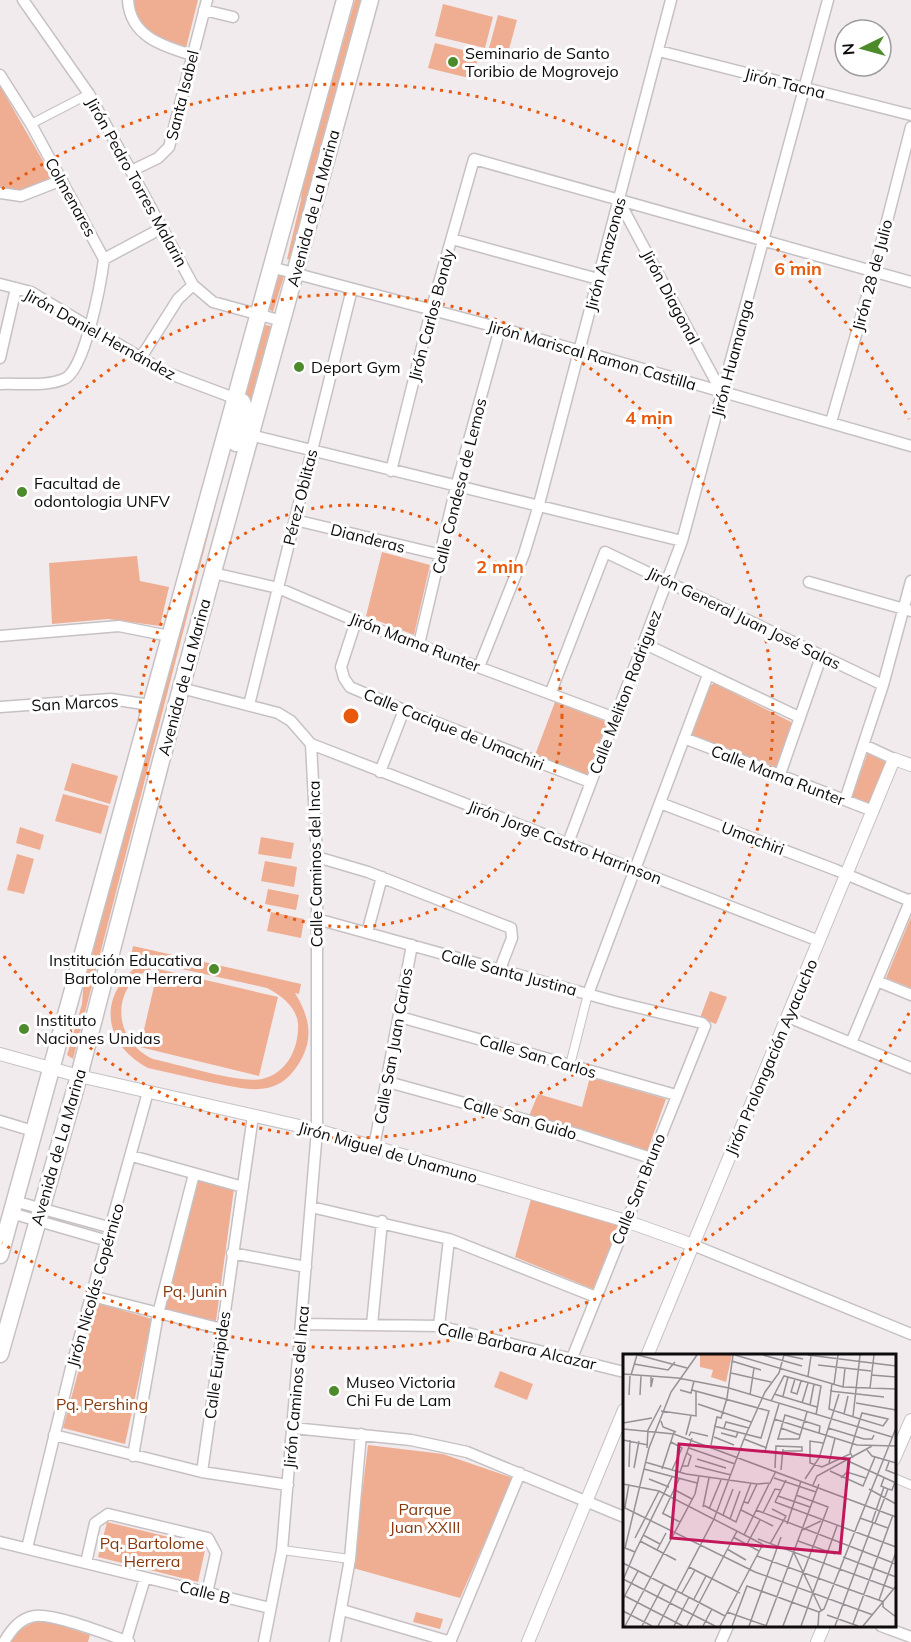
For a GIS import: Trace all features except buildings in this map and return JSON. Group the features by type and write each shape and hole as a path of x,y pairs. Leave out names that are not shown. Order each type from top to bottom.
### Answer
{"main road":[{"name":"Avenida de La Marina","path":"0,1255 345,0"},
{"name":"Avenida de La Marina","path":"0,1354 79,1076 181,688 370,0"},
{"path":"226,524 224,489 245,410 242,402 234,398"}],"street":[{"name":"Jirón Pedro Torres Malarin","path":"23,0 89,94 193,285 213,302 282,321"},
{"path":"128,0 131,17 142,32 161,45 192,55"},
{"name":"Jirón Amazonas","path":"479,667 524,554 538,508 671,0"},
{"name":"Jirón Huamanga","path":"682,541 828,0"},
{"path":"206,5 233,17"},
{"name":"Santa Isabel","path":"131,171 158,158 169,147 206,5"},
{"name":"Jirón Tacna","path":"659,51 911,116"},
{"name":"Colmenares","path":"0,75 31,124 104,260"},
{"path":"31,124 89,94"},
{"name":"Jirón 28 de Julio","path":"831,422 874,272 911,127"},
{"name":"Jirón Carlos Bondy","path":"391,471 431,310 474,159 619,201"},
{"path":"0,193 21,196 62,180"},
{"path":"619,201 911,282"},
{"name":"Jirón Diagonal","path":"619,201 722,393"},
{"path":"0,384 64,379 76,370 89,327 104,260 162,228"},
{"path":"452,239 598,279"},
{"name":"Jirón Mariscal Ramon Castilla","path":"271,267 500,328 911,446"},
{"name":"Jirón Daniel Hernández","path":"0,284 31,292 140,359 185,381 234,398"},
{"path":"140,359 178,299 193,285"},
{"path":"0,357 16,288"},
{"name":"Pérez Oblitas","path":"249,705 352,289"},
{"name":"Calle Condesa de Lemos","path":"419,644 442,555 456,488 500,328"},
{"path":"250,435 456,488 682,541"},
{"name":"Dianderas","path":"295,520 442,555"},
{"name":"Calle Meliton Rodriguez","path":"568,843 682,541"},
{"name":"Jirón General Juan José Salas","path":"551,692 605,552 668,580 821,657 883,685"},
{"name":"Jirón Mama Runter","path":"213,573 278,588 356,621 551,692 615,718"},
{"path":"809,582 907,609"},
{"path":"845,800 907,609 911,582"},
{"name":"Calle Cacique de Umachiri","path":"356,621 341,667 350,687 404,711 590,782"},
{"path":"0,636 119,626 169,636"},
{"path":"645,644 799,717"},
{"path":"779,777 821,657"},
{"path":"570,1065 588,994 708,675"},
{"path":"181,688 278,713 291,721 311,744"},
{"name":"San Marcos","path":"0,707 111,699 150,705"},
{"path":"380,772 404,711"},
{"name":"Calle Mama Runter","path":"684,738 779,777 873,811"},
{"name":"Jirón Jorge Castro Harrinson","path":"311,744 819,941"},
{"name":"Calle Caminos del Inca","path":"311,744 317,857 317,1130"},
{"path":"864,745 911,765"},
{"name":"Jirón Prolongación Ayacucho","path":"648,1354 894,759"},
{"name":"Umachiri","path":"660,802 910,900"},
{"path":"317,857 382,877 511,928 512,938 500,969"},
{"path":"367,933 382,877"},
{"path":"851,1043 910,900"},
{"name":"Calle Santa Justina","path":"317,919 702,1023"},
{"name":"Calle San Juan Carlos","path":"375,1147 412,945"},
{"path":"877,981 911,995"},
{"name":"Calle San Carlos","path":"400,1017 676,1095"},
{"path":"788,1017 911,1068"},
{"name":"Calle San Bruno","path":"572,1358 676,1095 705,1030 702,1023"},
{"name":"Jirón Miguel de Unamuno","path":"0,1054 79,1076 317,1130 626,1221 693,1245"},
{"name":"Calle San Guido","path":"388,1082 577,1134 651,1158"},
{"name":"Jirón Nicolás Copérnico","path":"27,1548 54,1435 148,1092"},
{"name":"Calle Euripides","path":"202,1472 253,1116"},
{"path":"0,1121 33,1131"},
{"name":"Jirón Caminos del Inca","path":"264,1642 282,1550 317,1130"},
{"path":"132,1156 243,1187"},
{"path":"133,1456 158,1314 195,1174"},
{"path":"13,1207 108,1241"},
{"path":"311,1207 382,1221 449,1239 596,1296"},
{"path":"39,1215 111,1228"},
{"path":"372,1325 382,1221"},
{"path":"439,1326 449,1239"},
{"path":"693,1245 911,1334"},
{"path":"232,1253 306,1267"},
{"path":"92,1296 222,1329"},
{"name":"Calle Barbara Alcazar","path":"301,1324 439,1326 623,1372"},
{"path":"528,1642 623,1412"},
{"path":"896,1454 911,1420"},
{"path":"293,1428 411,1440 467,1452 623,1517"},
{"path":"335,1642 350,1560 361,1434"},
{"path":"54,1435 202,1472 288,1485"},
{"path":"342,1610 451,1642 520,1473"},
{"path":"896,1479 911,1485"},
{"path":"86,1563 95,1523 108,1514 208,1538 216,1553 207,1593"},
{"name":"Calle B","path":"0,1542 270,1608"},
{"path":"282,1550 350,1560"},
{"path":"4,1642 23,1619 35,1616 56,1618 96,1637 128,1642 145,1578"},
{"path":"721,1642 728,1627"},
{"path":"817,1642 824,1627"},
{"path":"884,1627 911,1637"},
{"path":"891,1642 895,1631"}],"green space":[{"path":"134,0 198,0 186,48 150,34 140,21"},
{"path":"355,0 361,0 290,260 287,259 301,200 302,186"},
{"path":"443,4 493,17 485,48 435,36"},
{"path":"498,15 517,20 508,53 489,48"},
{"path":"435,43 479,54 473,79 428,68"},
{"path":"0,86 51,175 50,180 21,192 0,189"},
{"path":"278,274 284,276 273,312 269,309"},
{"path":"265,325 271,326 251,399 244,397"},
{"path":"240,411 73,1059 67,1055 82,1004 84,978"},
{"path":"382,552 430,565 414,635 366,616"},
{"path":"137,556 140,581 169,587 160,626 108,619 52,624 49,563"},
{"path":"714,683 791,722 793,727 778,768 773,769 691,737 710,686"},
{"path":"555,702 607,722 587,775 535,755"},
{"path":"868,752 887,759 871,805 851,798"},
{"path":"72,763 118,776 110,804 64,790"},
{"path":"63,794 109,806 101,834 55,821"},
{"path":"20,827 44,835 40,850 16,843"},
{"path":"261,837 294,843 291,859 258,854"},
{"path":"17,854 34,859 24,894 7,890"},
{"path":"265,861 297,867 294,887 261,881"},
{"path":"268,889 299,895 296,910 265,904"},
{"path":"271,912 304,919 301,938 267,931"},
{"path":"911,917 911,988 886,978"},
{"path":"133,946 301,984 299,994 295,993 308,1025 308,1041 302,1058 284,1081 262,1089 238,1088 148,1068 132,1057 120,1044 113,1030 111,1015 113,1000 119,985 146,960 131,956","holes":["168,966 267,988 294,1010 298,1030 295,1046 288,1061 277,1072 262,1079 239,1079 153,1059 137,1048 127,1035 122,1020 122,1005 127,990 136,978 150,970"]},
{"path":"158,969 278,997 259,1076 140,1047"},
{"path":"710,991 727,997 716,1024 700,1018"},
{"path":"590,1077 666,1099 647,1152 529,1116 538,1094 582,1107"},
{"name":"Pq. Junin","path":"196,1180 234,1189 216,1321 164,1310"},
{"path":"531,1199 619,1226 593,1289 515,1257"},
{"name":"Pq. Pershing","path":"97,1303 152,1319 125,1444 63,1428"},
{"path":"500,1371 533,1384 527,1400 494,1387"},
{"name":"Parque Juan XXIII","path":"368,1445 443,1454 513,1478 460,1598 353,1568"},
{"name":"Pq. Bartolome Herrera","path":"107,1522 206,1546 198,1582 98,1557"},
{"path":"416,1612 443,1619 440,1629 413,1622"},
{"path":"36,1621 54,1623 90,1635 88,1642 11,1642 19,1630"}],"place":[{"name":"Seminario de Santo Toribio de Mogrovejo","path":"453,62"},
{"name":"Deport Gym","path":"299,367"},
{"name":"Facultad de odontologia UNFV","path":"22,492"},
{"name":"Institución Educativa Bartolome Herrera","path":"214,969"},
{"name":"Instituto Naciones Unidas","path":"24,1029"},
{"name":"Museo Victoria Chi Fu de Lam","path":"334,1391"}]}
